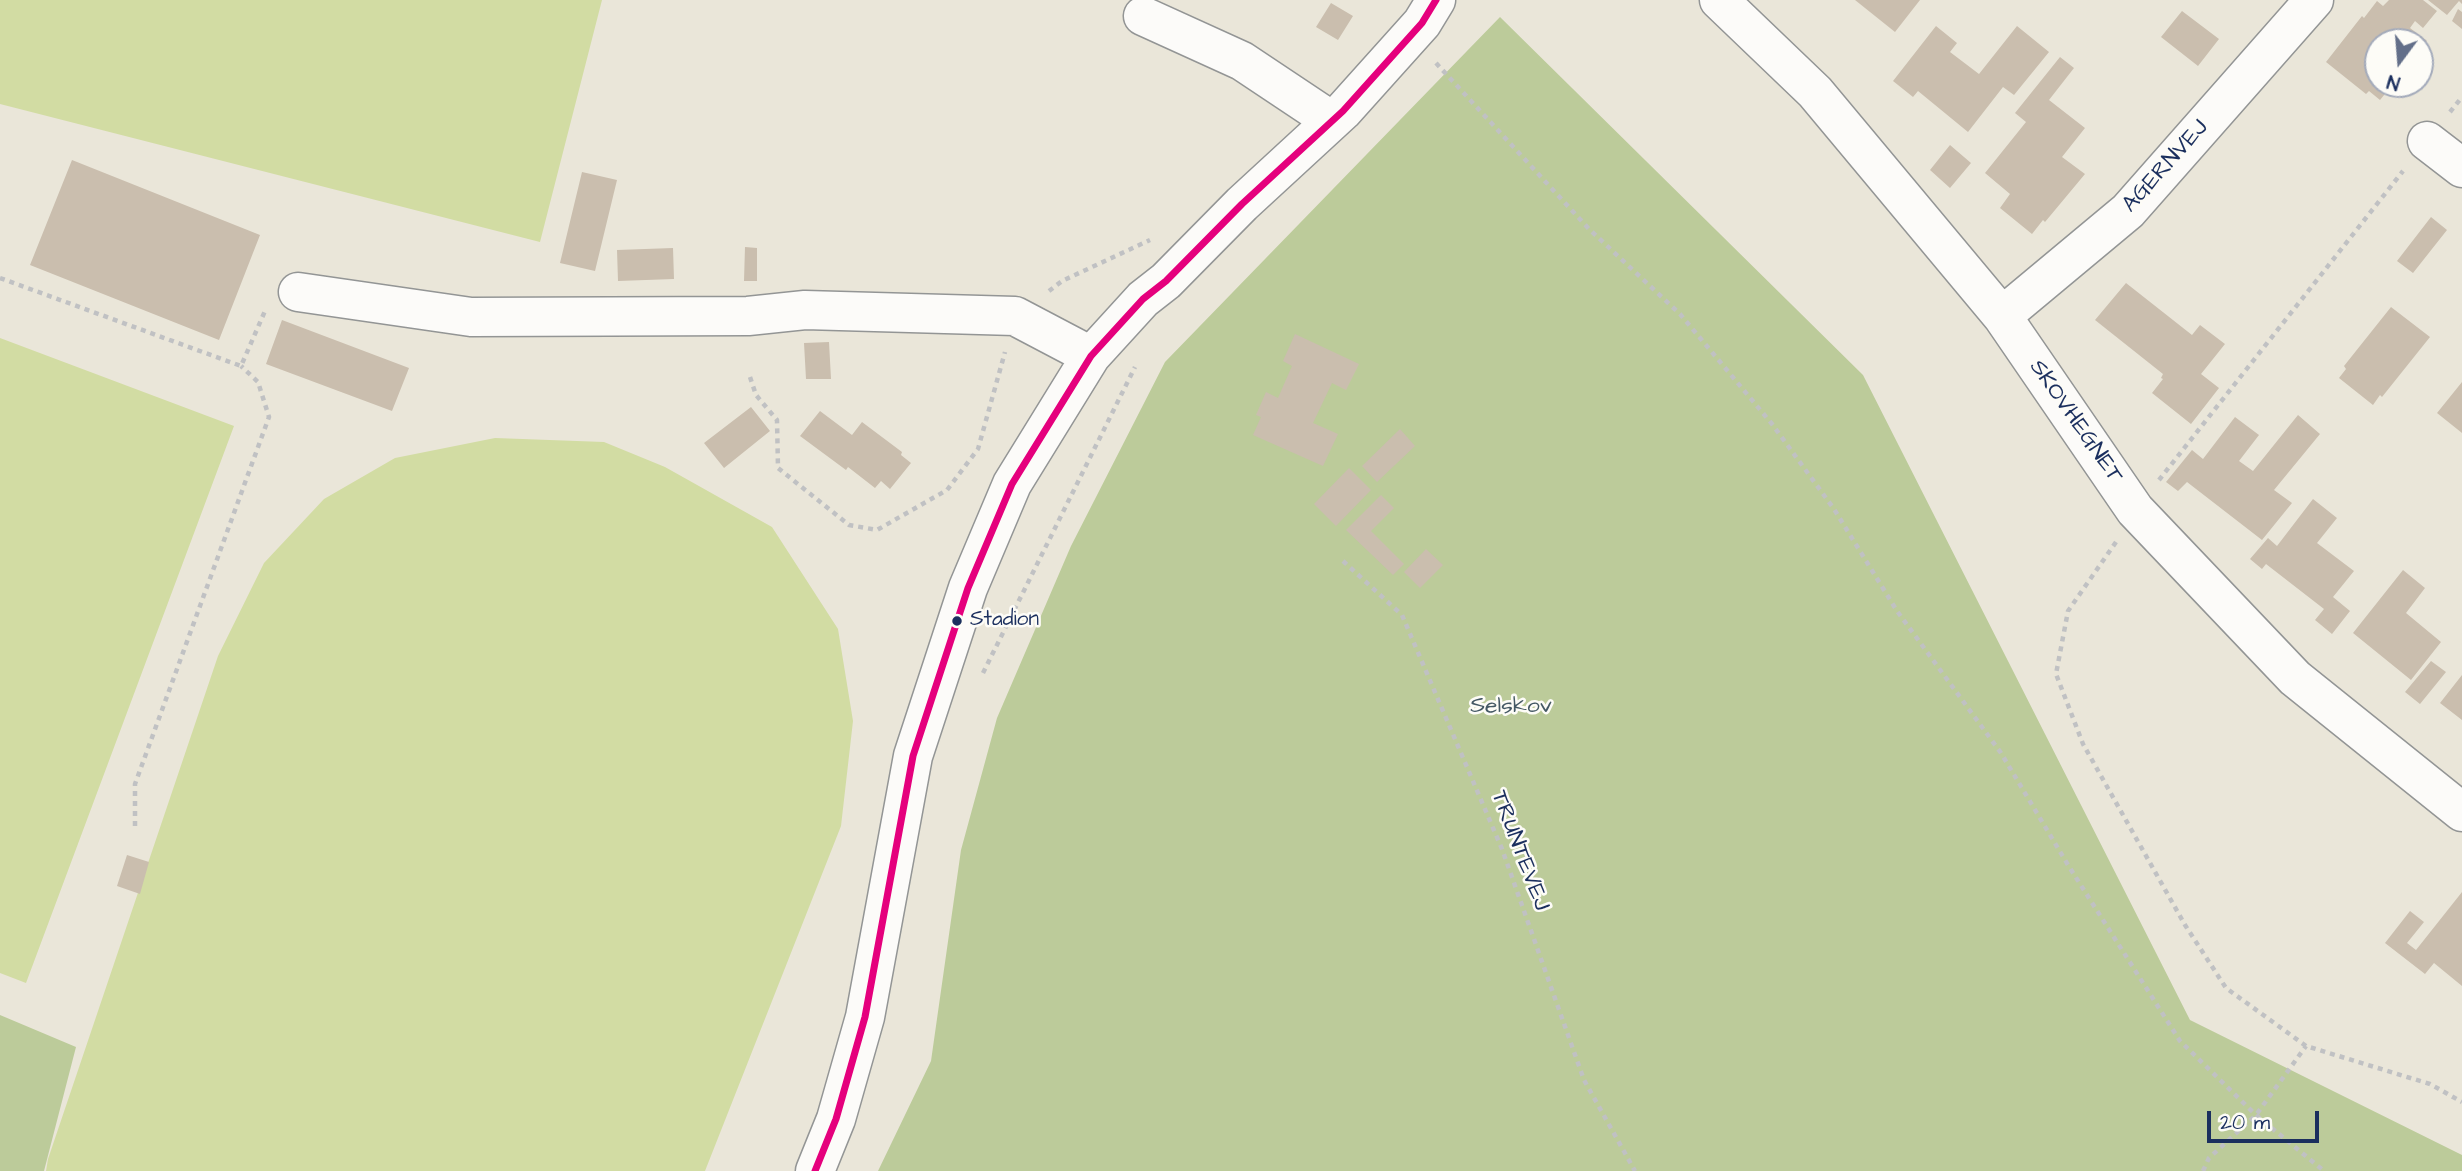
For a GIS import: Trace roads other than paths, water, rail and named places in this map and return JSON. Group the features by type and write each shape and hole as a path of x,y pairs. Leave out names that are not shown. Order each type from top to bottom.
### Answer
{"street":[{"path":"815,1171 836,1119 865,1017 913,756 964,599 1012,484 1091,356 1143,299 1166,281 1241,204 1332,121 1422,23 1436,0"},
{"name":"SKOVHEGNET","path":"1719,0 1815,92 2002,316 2136,510 2295,678 2462,812"},
{"name":"AGERNVEJ","path":"2002,316 2128,211 2314,0"},
{"path":"1143,16 1242,61 1332,121"},
{"path":"2427,141 2462,168"},
{"path":"298,292 471,317 748,316 805,310 1015,316 1091,356"}],"place":[{"name":"Stadion","path":"957,621"}],"park label":[{"name":"Selskov","path":"1511,707"}]}
